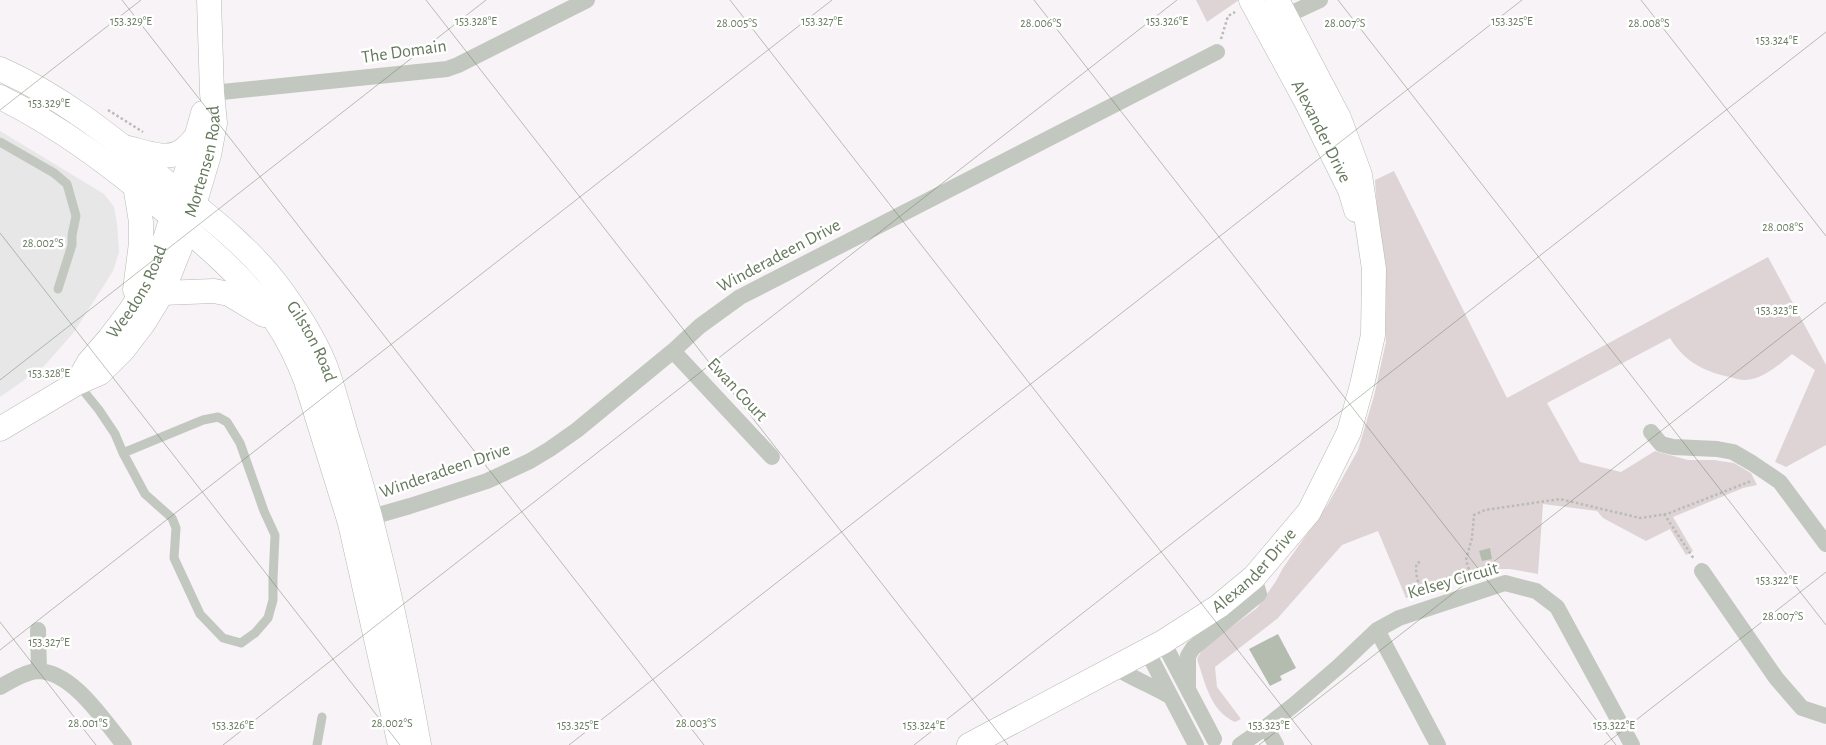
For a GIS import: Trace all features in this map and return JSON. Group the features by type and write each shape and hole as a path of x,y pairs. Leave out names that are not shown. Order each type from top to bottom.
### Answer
{"main road":[{"name":"Mortensen Road","path":"186,199 209,155 215,123 212,93 209,0"},
{"name":"Alexander Drive","path":"969,745 1155,646 1220,606 1254,577 1309,512 1349,432 1362,385 1372,335 1374,269 1350,190 1307,104 1276,14 1252,1"},
{"name":"Gilston Road","path":"0,69 18,77 80,115 124,147 244,248 276,283 302,321 324,365 361,520 400,745"},
{"name":"Mortensen Road","path":"179,222 186,199 201,116 212,93"},
{"name":"Gilston Road","path":"0,97 31,113 86,148 135,185 179,222 242,280 276,322 297,359 361,520 399,638 419,745"},
{"path":"124,147 164,156 182,151 196,137"},
{"path":"131,310 141,242 141,222 135,185"},
{"name":"Weedons Road","path":"0,430 77,383 100,373 123,350 143,324 162,293 179,222"},
{"name":"Weedons Road","path":"77,383 89,362 131,310 148,282 163,246 179,222"},
{"path":"162,293 214,291 229,294 276,322"}],"street":[{"name":"The Domain","path":"212,93 447,69 467,61 587,0"},
{"path":"1276,14 1320,0"},
{"name":"Winderadeen Drive","path":"361,520 487,481 530,461 550,450 577,430 673,351 700,326 740,297 1217,52"},
{"name":"Ewan Court","path":"673,351 772,457"},
{"path":"1651,432 1661,444 1673,447 1717,449 1732,452 1780,482 1826,544"},
{"path":"1702,571 1776,678 1802,708 1826,716"},
{"path":"1188,688 1188,656 1193,648 1258,594 1254,577"},
{"name":"Kelsey Circuit","path":"1240,745 1266,727 1338,667 1377,630 1399,618 1505,583 1536,591 1557,607 1632,745"},
{"path":"38,630 39,671"},
{"path":"1377,630 1438,745"},
{"path":"1155,646 1188,688 1214,743"},
{"path":"1155,646 1171,697 1196,745"},
{"path":"1116,666 1134,679 1149,684 1171,697"},
{"path":"0,687 23,675 39,671 58,678 84,696 124,745"},
{"path":"1266,727 1276,745"}],"lane":[{"path":"0,142 54,173 67,184 76,216 72,245 58,289"},
{"path":"77,383 99,410 115,434 122,453 146,494 172,518 176,528 174,558 200,614 223,638 241,643 255,633 268,618 273,600 272,579 275,535 240,443 228,422 218,417 203,420 122,453"},
{"path":"317,745 322,717"}],"path":[{"path":"1217,52 1228,16 1252,1"},
{"path":"1476,593 1466,560 1472,538 1474,515 1486,510 1560,499 1640,518 1664,514 1756,479 1780,482"},
{"path":"1664,514 1702,571"},
{"path":"1420,562 1416,565 1417,579 1427,608"}],"shaded area":[{"path":"1196,0 1239,0 1207,22"},
{"path":"0,131 104,194 114,207 119,252 113,271 74,332 44,366 0,397"},
{"path":"1394,171 1507,398 1768,257 1826,365 1826,445 1786,467 1775,462 1815,370 1792,354 1764,374 1751,379 1741,380 1703,369 1688,359 1670,338 1547,403 1580,462 1621,472 1655,451 1688,460 1714,460 1734,463 1751,473 1757,485 1743,488 1673,517 1693,551 1686,555 1670,529 1646,541 1603,518 1597,511 1543,504 1538,574 1510,569 1492,569 1406,598 1378,531 1342,545 1278,618 1215,667 1217,687 1241,719 1235,722 1220,711 1214,703 1197,659 1203,648 1257,608 1328,504 1358,450 1374,396 1386,342 1375,180"}],"building":[{"path":"1490,548 1492,559 1482,561 1479,551"},
{"path":"1278,634 1296,668 1280,676 1282,680 1270,686 1249,649"}]}
